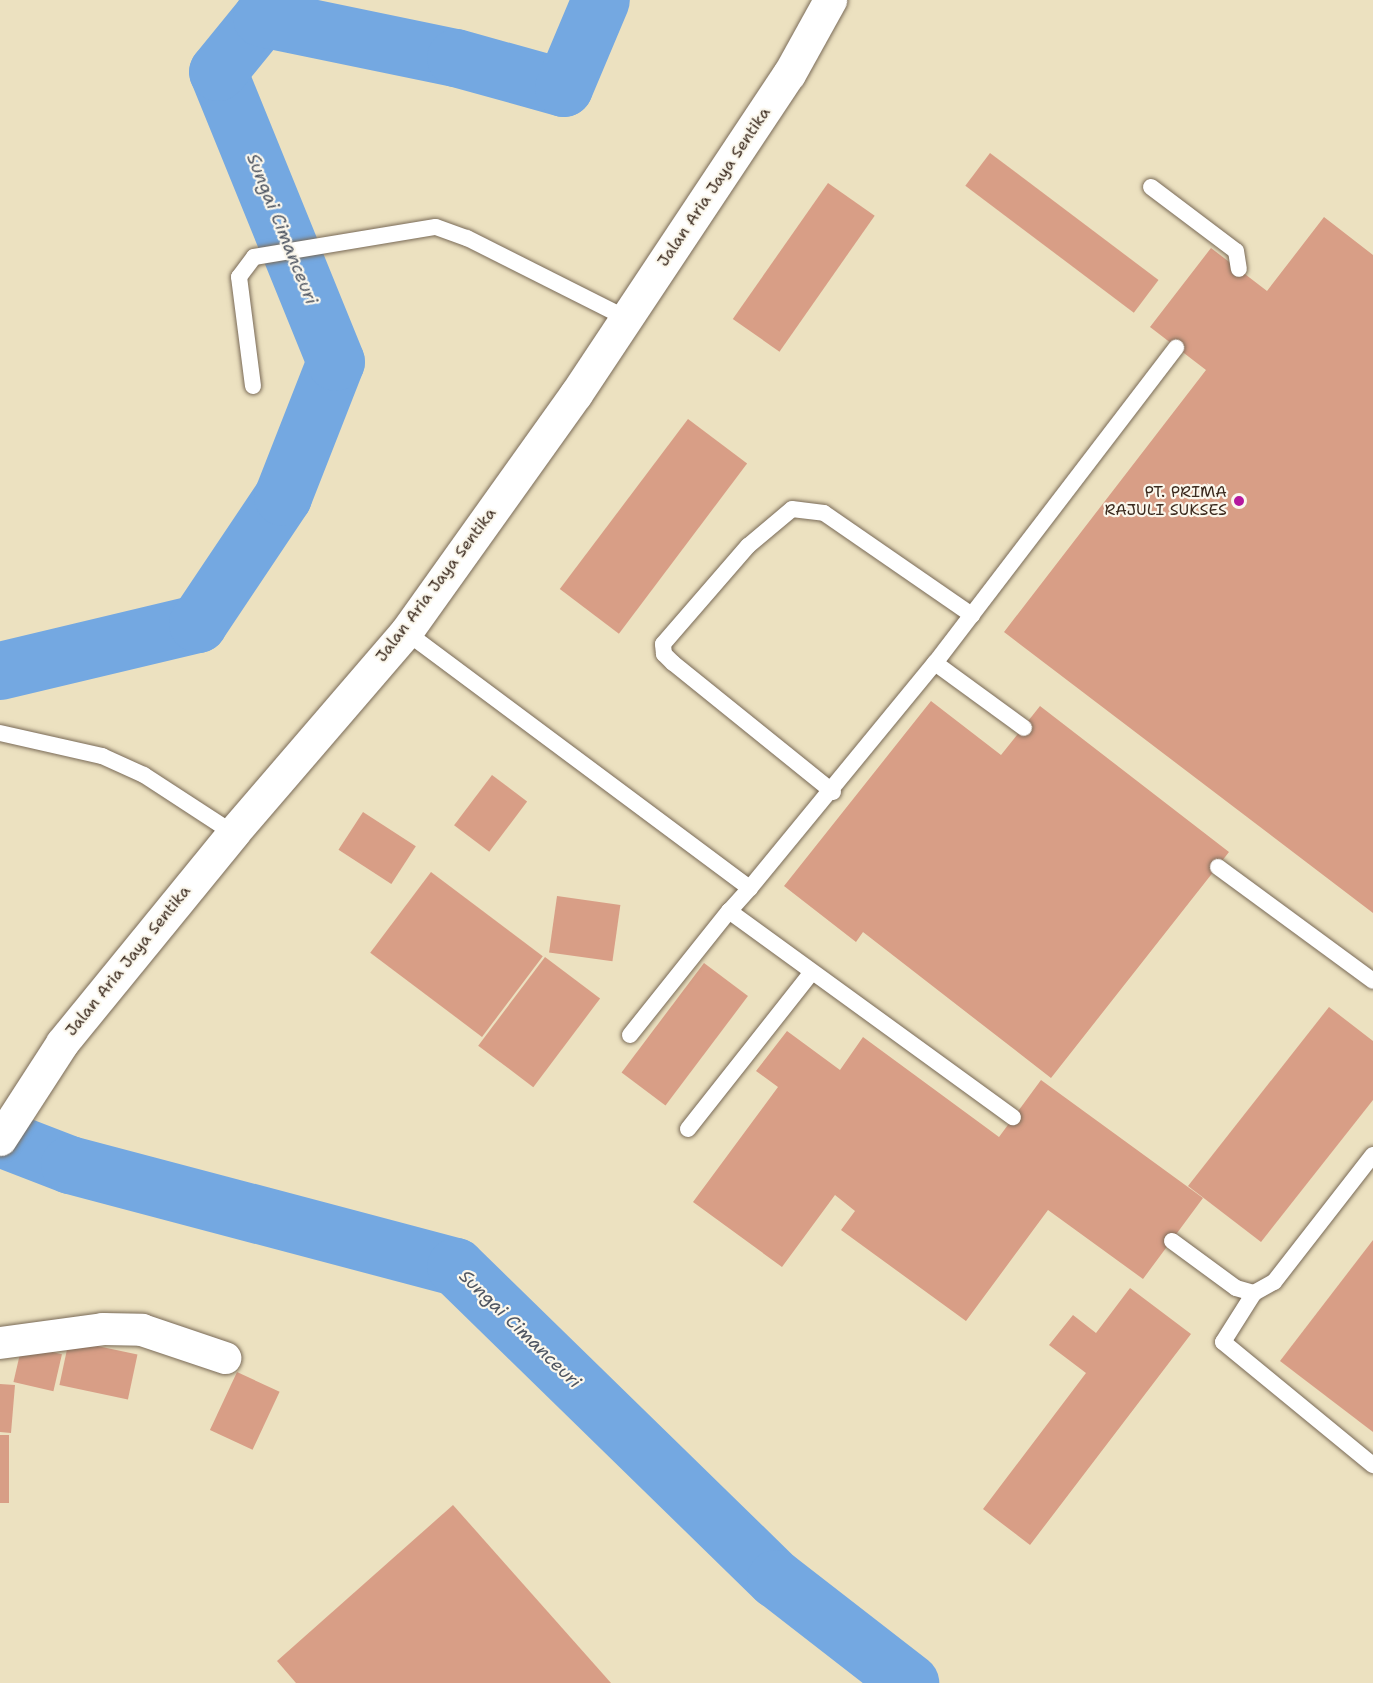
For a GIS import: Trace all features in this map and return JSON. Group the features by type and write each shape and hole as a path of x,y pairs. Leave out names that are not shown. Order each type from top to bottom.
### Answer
{"street":[{"name":"Jalan Aria Jaya Sentika","path":"0,1139 62,1043 233,833 406,632 576,394 789,74 830,0"},
{"path":"0,1343 103,1329 142,1330 225,1358"}],"lane":[{"path":"1151,187 1236,251 1239,269"},
{"path":"254,386 239,277 254,257 436,227 466,238 626,318"},
{"path":"630,1035 729,911 833,792 935,663 1176,348"},
{"path":"833,792 673,663 663,654 663,644 748,546 792,509 824,513 972,615"},
{"path":"406,632 750,888"},
{"path":"935,663 1024,728"},
{"path":"0,733 102,756 144,776 233,833"},
{"path":"1218,867 1373,981"},
{"path":"729,911 1013,1117"},
{"path":"688,1129 812,972"},
{"path":"1373,1155 1274,1282 1254,1293 1223,1342 1373,1465"},
{"path":"1172,1240 1236,1288 1254,1293"}],"building":[{"path":"990,153 1159,280 1134,313 965,186"},
{"path":"828,183 875,216 779,352 733,319"},
{"name":"PT. PRIMA RAJULI SUKSES","path":"1324,217 1373,255 1373,913 1004,632 1206,370 1150,327 1211,248 1267,291"},
{"path":"688,419 747,464 619,634 560,589"},
{"path":"931,701 1001,755 1040,706 1229,852 1051,1078 863,932 856,942 784,886"},
{"path":"492,775 527,801 489,852 454,825"},
{"path":"363,812 416,846 391,884 338,850"},
{"path":"431,872 543,956 482,1037 370,953"},
{"path":"557,896 620,905 612,961 549,952"},
{"path":"545,957 600,999 533,1087 478,1046"},
{"path":"704,963 748,996 665,1106 622,1072"},
{"path":"1329,1007 1373,1041 1373,1100 1261,1242 1188,1186"},
{"path":"787,1031 840,1070 863,1037 999,1137 1041,1080 1203,1198 1143,1279 1048,1210 966,1321 841,1230 855,1211 835,1195 782,1267 693,1202 778,1087 756,1071"},
{"path":"1373,1240 1373,1432 1280,1361"},
{"path":"1130,1288 1191,1334 1030,1545 983,1509 1086,1373 1049,1345 1073,1315 1096,1333"},
{"path":"69,1340 137,1355 128,1400 59,1385"},
{"path":"22,1345 62,1354 53,1391 13,1382"},
{"path":"237,1372 280,1392 253,1450 210,1430"},
{"path":"0,1384 15,1385 11,1433 0,1432"},
{"path":"0,1435 9,1435 9,1503 0,1503"},
{"path":"453,1505 611,1683 296,1683 277,1661"}],"waterway":[{"name":"Sungai Cimanceuri","path":"0,671 198,624 283,497 336,362 218,72 262,18 456,58 564,88 601,0"},
{"name":"Sungai Cimanceuri","path":"0,1138 70,1165 456,1267 776,1579 910,1683"}],"place":[{"name":"PT. PRIMA RAJULI SUKSES","path":"1239,501"}]}
